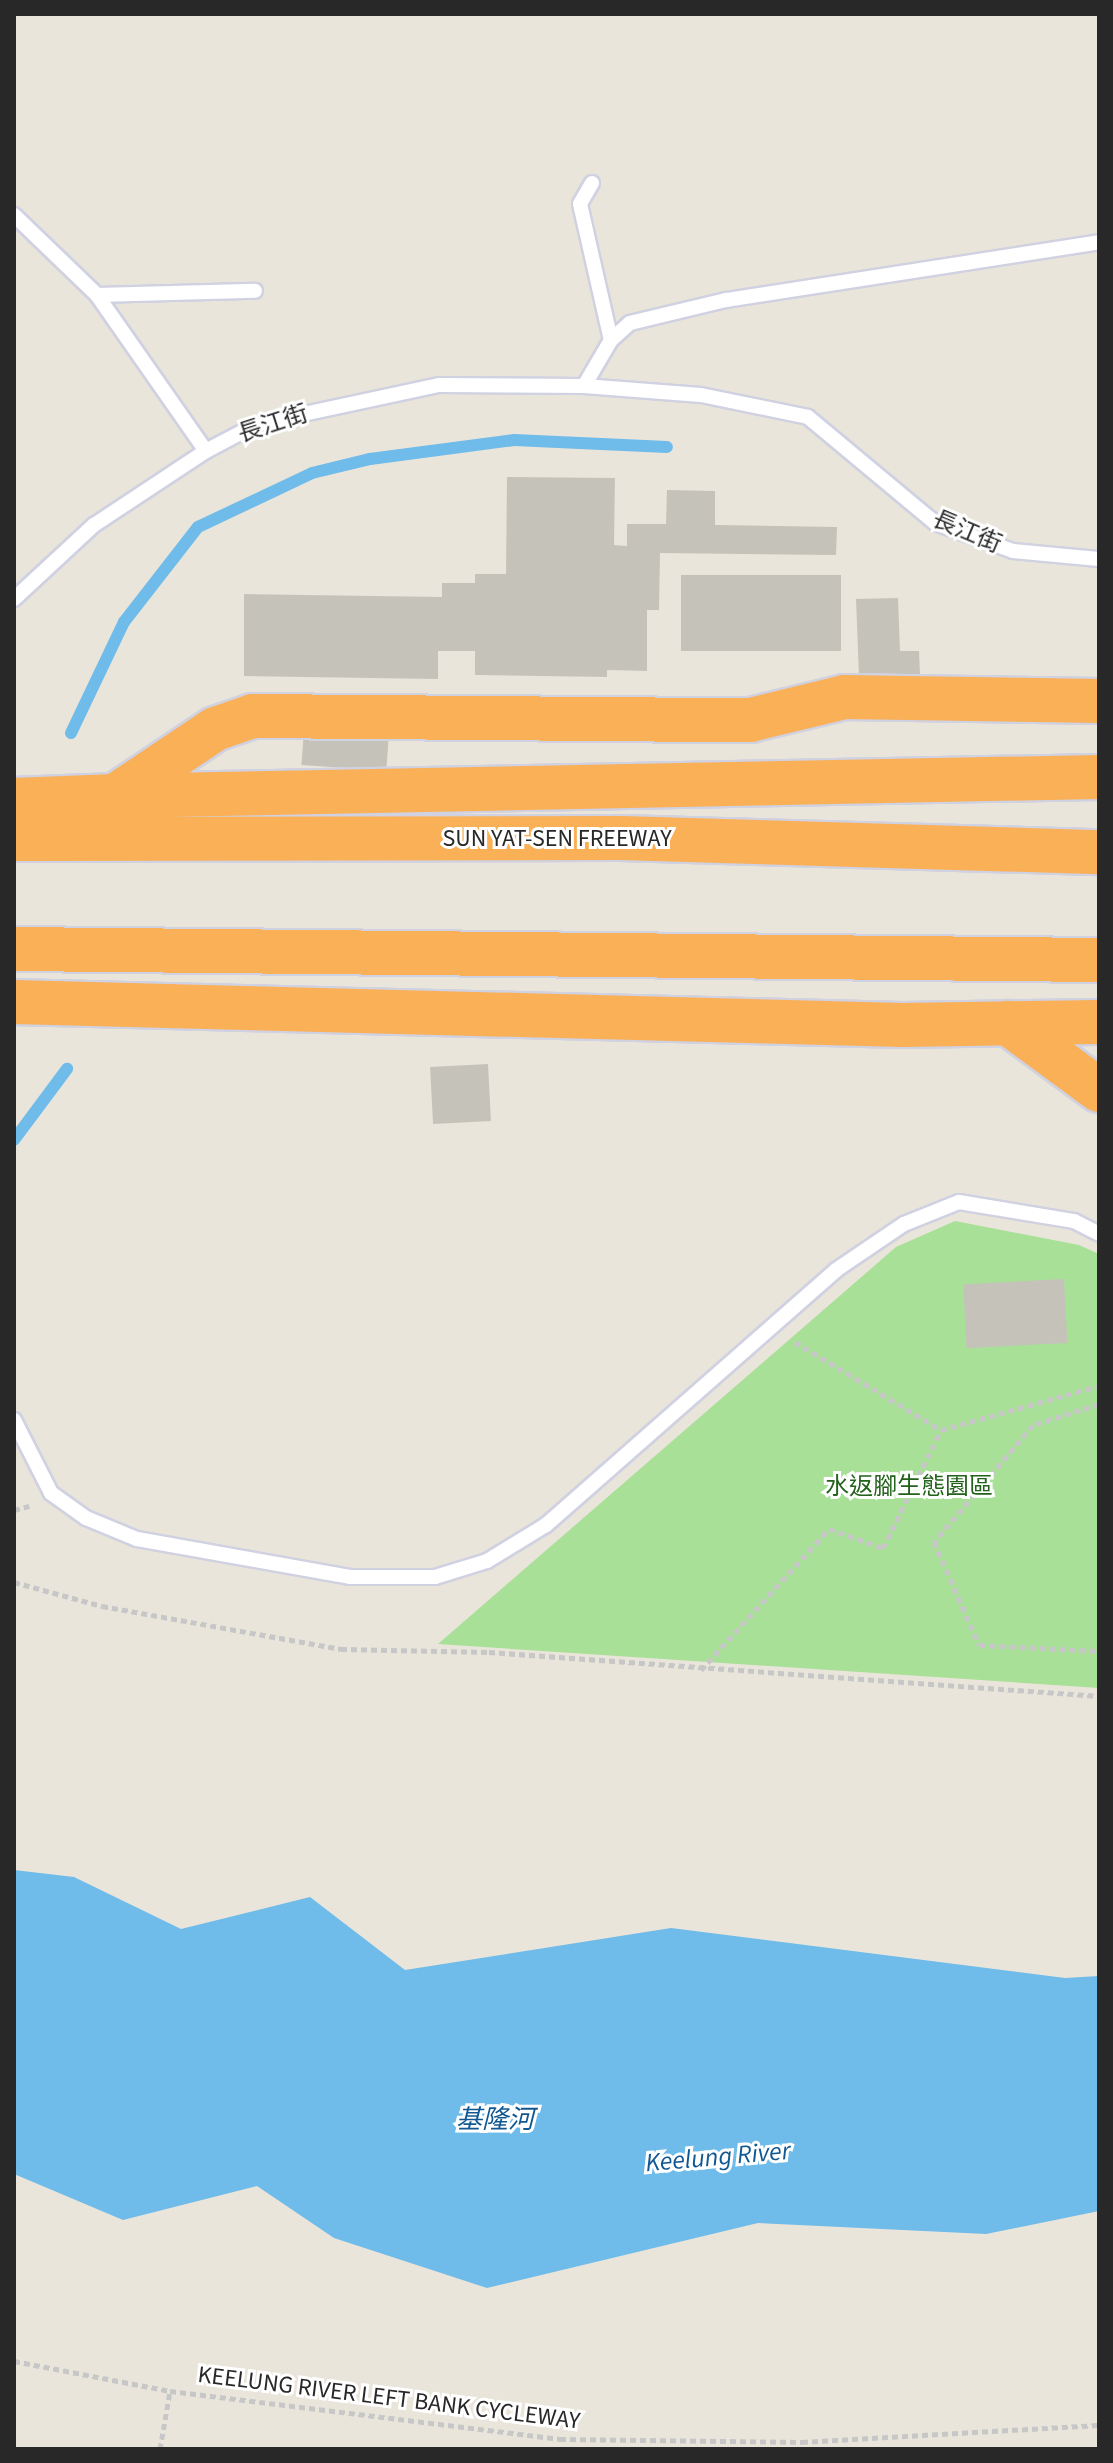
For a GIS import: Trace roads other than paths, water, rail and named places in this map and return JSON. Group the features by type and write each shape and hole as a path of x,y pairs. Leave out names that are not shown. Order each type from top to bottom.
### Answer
{"highway":[{"path":"115,796 215,729 253,716 750,720 844,697 1099,701"},
{"path":"14,800 1099,777"},
{"name":"SUN YAT-SEN FREEWAY","path":"14,839 621,838 1099,852"},
{"path":"14,949 1099,960"},
{"path":"14,1002 1008,1023 1099,1022"},
{"path":"1008,1023 1099,1090"}],"lane":[{"path":"592,183 580,204 611,340"},
{"path":"14,215 97,295 206,451"},
{"path":"584,386 611,340 630,323 726,300 1099,242"},
{"path":"97,295 255,291"},
{"name":"長江街","path":"14,599 94,525 206,451 257,424 378,395 439,385 584,386 701,395 808,417 935,523 1013,551 1099,559"},
{"path":"14,1420 51,1493 86,1518 137,1539 350,1577 435,1577 487,1561 546,1525 836,1270 904,1224 959,1202 1074,1221 1099,1234"}],"water":[{"name":"基隆河","path":"14,1870 74,1877 181,1929 310,1897 405,1970 671,1928 1065,1978 1099,1976 1099,2211 986,2234 758,2223 487,2288 334,2238 257,2186 123,2220 14,2174"}],"waterway":[{"path":"71,733 124,622 198,527 312,473 370,459 514,440 667,447"},
{"path":"14,1140 67,1069"}],"park label":[{"name":"水返腳生態園區","path":"909,1487"}],"water label":[{"name":"Keelung River","path":"718,2157"}]}
